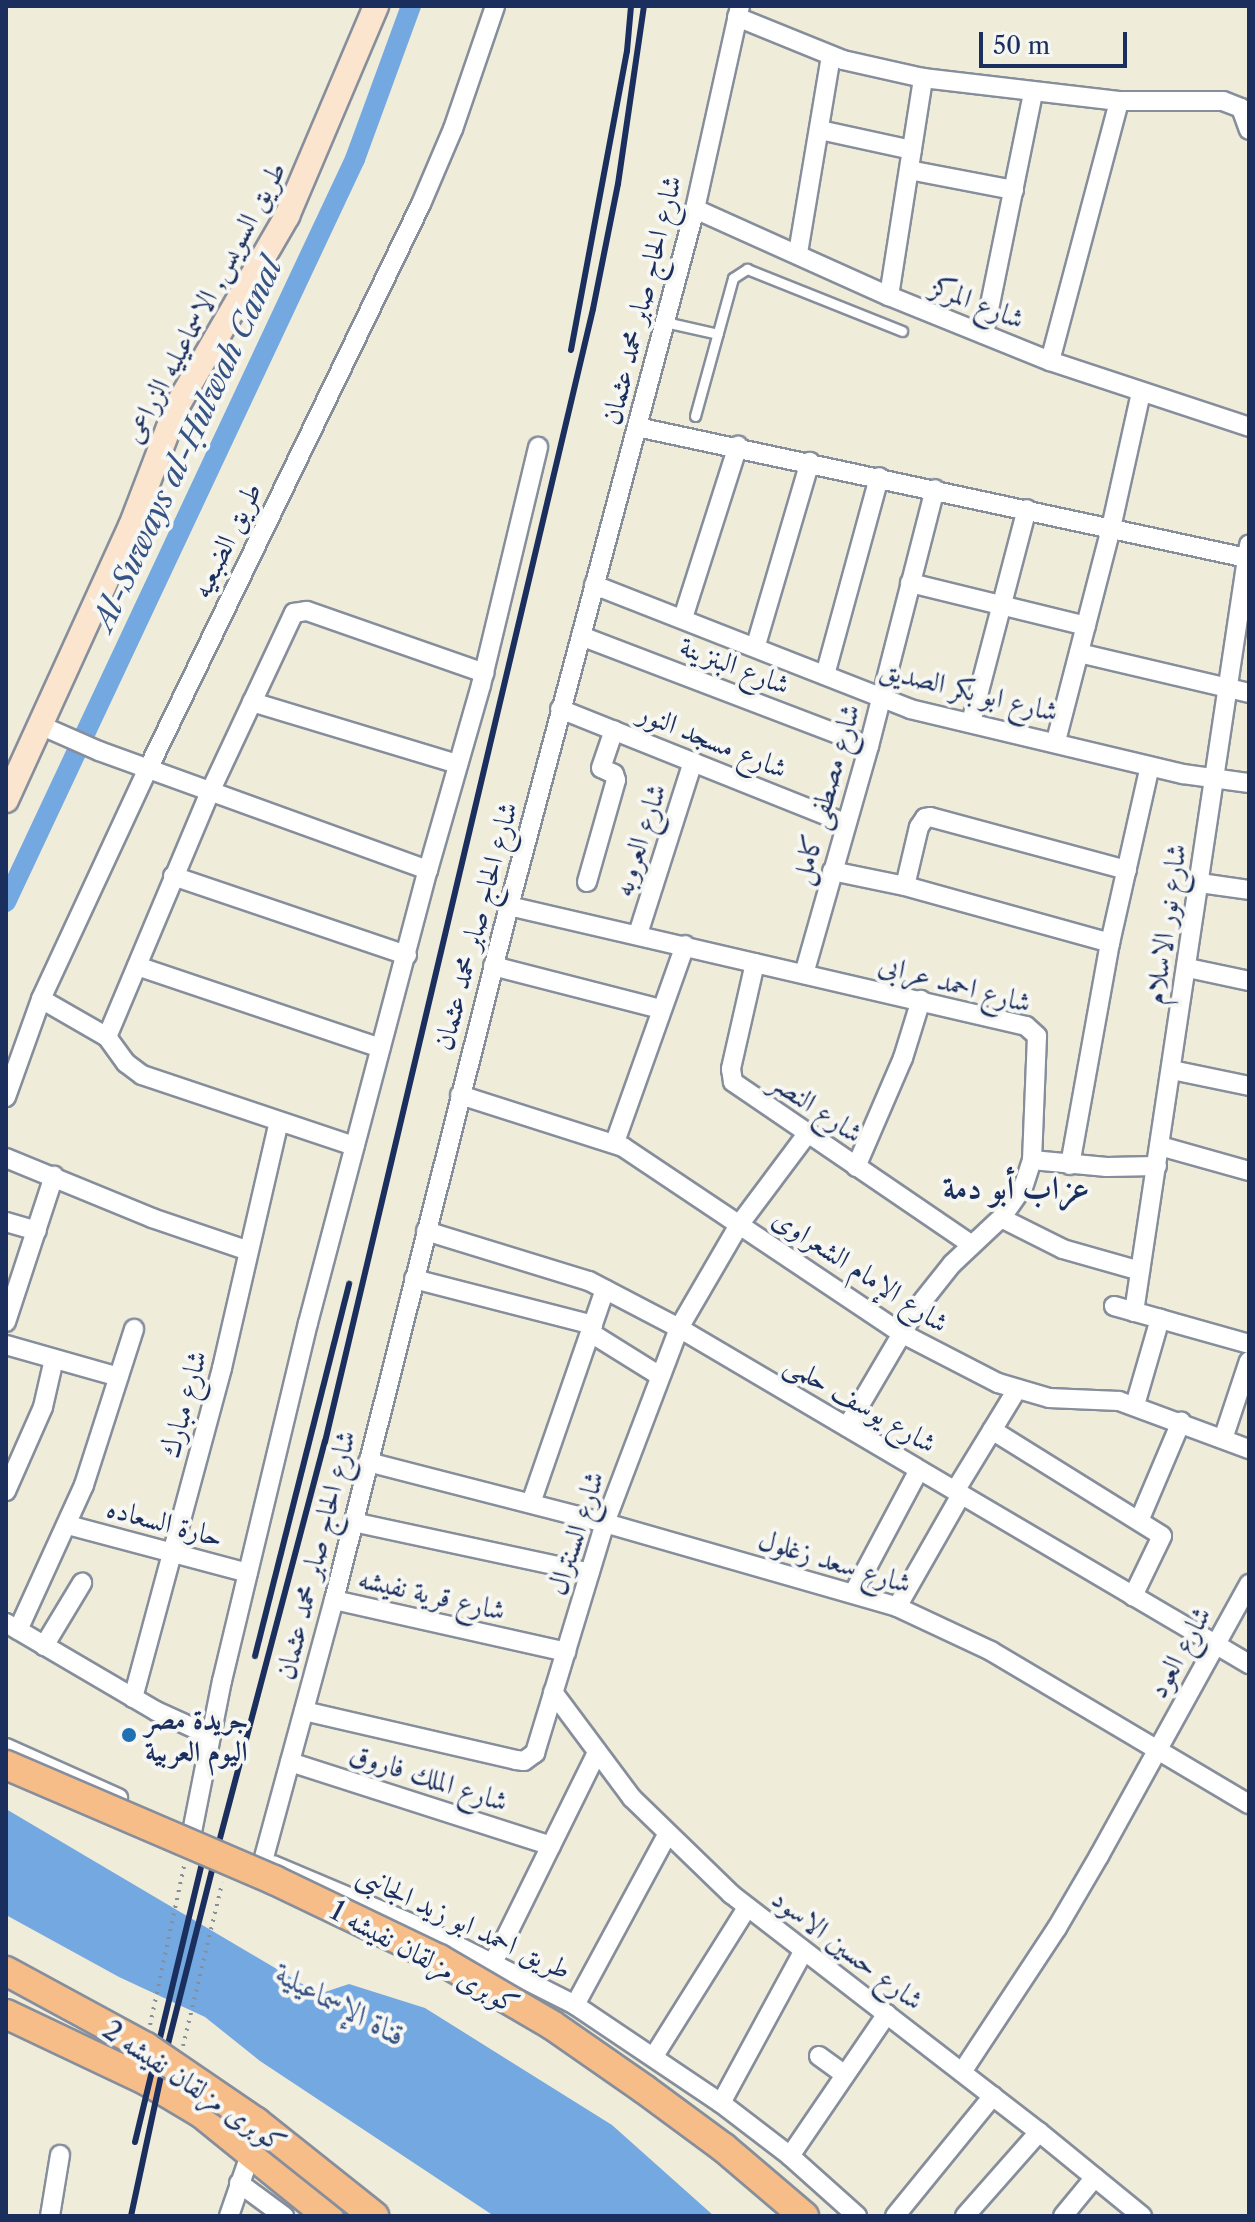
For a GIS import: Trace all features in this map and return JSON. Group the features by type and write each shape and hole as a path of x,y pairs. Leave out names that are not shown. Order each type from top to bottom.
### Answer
{"highway":[{"name":"كوبرى مزلقان نفيشه 1","path":"6,1765 274,1880 439,1959 552,2025 644,2089 724,2148 804,2216"},
{"name":"كوبرى مزلقان نفيشه 2","path":"6,1971 146,2047 256,2122 374,2216"},
{"path":"6,2014 159,2087 201,2113 328,2216"}],"main road":[{"name":"طريق السويس, الاسماعيليه الزراعى","path":"6,800 131,526 177,406 287,216 376,6"}],"street":[{"name":"طريق الضبعيه","path":"6,1097 41,999 148,769 421,204 457,116 495,6"},
{"path":"739,12 831,56 923,78 1119,101 1223,101 1241,108 1247,123"},
{"name":"شارع الحاج صابر محمد عثمان","path":"263,1861 334,1600 560,709 695,209 739,12"},
{"path":"798,253 831,56"},
{"path":"889,296 923,78"},
{"path":"984,334 1033,93"},
{"path":"1050,361 1119,101"},
{"path":"820,130 912,150"},
{"path":"909,170 1014,190"},
{"name":"شارع المركز","path":"695,209 889,296 1050,361 1249,427"},
{"path":"1056,741 1111,528 1141,393"},
{"path":"637,427 738,446 1111,528 1248,551"},
{"path":"683,618 738,446"},
{"name":"شارع الحاج صابر محمد عثمان","path":"192,1832 248,1573 354,1146 484,673 538,447"},
{"path":"756,645 810,462"},
{"path":"825,675 879,477"},
{"name":"شارع مصطفى كامل","path":"804,974 869,746 935,489"},
{"path":"971,722 1027,509"},
{"name":"شارع نور الاسلام","path":"1134,1312 1246,596 1248,551"},
{"path":"910,583 1086,626"},
{"name":"شارع ابو بكر الصديق","path":"594,585 756,645 881,699 1150,766 1249,783"},
{"path":"107,1037 210,792 294,613 301,609 484,673"},
{"name":"شارع البنزينة","path":"581,636 869,746"},
{"path":"1079,653 1249,693"},
{"path":"252,702 458,764"},
{"name":"شارع مسجد النور","path":"560,709 845,823"},
{"path":"42,726 99,751 428,870"},
{"path":"587,882 616,780 612,773 601,768 614,730"},
{"name":"شارع العروبه","path":"638,934 693,762"},
{"path":"1070,1165 1110,943 1150,766"},
{"path":"905,886 919,827 925,818 930,817 1127,870"},
{"path":"832,871 905,886 1110,943"},
{"path":"173,876 407,955"},
{"path":"1200,883 1249,890"},
{"name":"شارع احمد عرابى","path":"509,906 921,1000 1026,1026 1034,1032 1039,1041 1032,1160 1016,1200 933,1285 901,1333 847,1427"},
{"path":"615,1142 685,945"},
{"name":"شارع النصر","path":"755,963 730,1076 738,1087 972,1245"},
{"path":"137,966 381,1048"},
{"path":"493,966 661,1009"},
{"path":"1188,968 1249,981"},
{"path":"41,999 107,1037 126,1063 142,1075 354,1146"},
{"path":"856,1167 903,1058 921,1000"},
{"path":"1172,1070 1249,1086"},
{"name":"شارع الإمام الشعراوى","path":"460,1095 615,1142 901,1333 1016,1391 1049,1398 1104,1398 1135,1405 1249,1449"},
{"name":"شارع مبارك","path":"133,1698 249,1251 279,1122"},
{"name":"شارع السنترال","path":"304,1711 524,1761 535,1753 605,1523 679,1328 739,1225 807,1134"},
{"path":"1160,1146 1249,1171"},
{"path":"6,1158 152,1218 249,1251"},
{"path":"1032,1160 1070,1165 1157,1166"},
{"path":"6,1322 54,1176"},
{"path":"1001,1218 1063,1249 1140,1271"},
{"path":"6,1222 37,1231"},
{"name":"شارع يوسف حلمى","path":"426,1231 589,1281 605,1289 679,1328 1249,1664"},
{"path":"414,1279 592,1329 660,1376"},
{"path":"531,1503 605,1289"},
{"path":"1114,1306 1249,1344"},
{"path":"1135,1405 1160,1319"},
{"path":"134,1329 68,1525 12,1626 133,1698 211,1736"},
{"path":"6,1345 119,1377"},
{"path":"6,1491 38,1418 54,1359"},
{"path":"1223,1439 1249,1361"},
{"path":"897,1607 1016,1391"},
{"path":"1139,1521 1181,1422"},
{"path":"992,1430 1159,1533 1163,1540 1133,1596"},
{"name":"شارع سعد زغلول","path":"368,1462 605,1523 854,1592 897,1607 991,1651 1249,1804"},
{"path":"854,1592 919,1470"},
{"path":"353,1522 590,1573"},
{"name":"حارة السعاده","path":"68,1525 248,1573"},
{"path":"44,1646 82,1583"},
{"name":"شارع العود","path":"962,2072 1057,1928 1249,1584"},
{"name":"شارع قرية نفيشه","path":"334,1600 566,1652"},
{"name":"شارع حسين الاسود","path":"553,1692 596,1755 667,1835 747,1908 993,2096 1142,2216"},
{"name":"طريق احمد ابو زيد الجانبى","path":"6,1748 192,1832 422,1928 575,2005 721,2103 790,2156 857,2216"},
{"path":"493,1963 596,1755"},
{"name":"شارع الملك فاروق","path":"290,1762 551,1846"},
{"path":"575,2005 667,1835"},
{"path":"654,2056 747,1908"},
{"path":"721,2103 803,1952"},
{"path":"790,2156 887,2014"},
{"path":"819,2056 845,2075"},
{"path":"895,2216 993,2096"},
{"path":"965,2216 1039,2132"},
{"path":"229,2216 251,2152"},
{"path":"50,2216 60,2155"},
{"path":"1063,2216 1095,2177"},
{"path":"239,2183 284,2216"}],"lane":[{"path":"695,416 733,278 753,269 902,331"},
{"path":"665,322 718,334"}],"path":[{"path":"148,2032 184,1869"},
{"path":"182,2048 222,1883"}],"water":[{"name":"قناة الإسماعيلية","path":"6,1809 319,1994 349,1984 425,2008 612,2125 714,2216 494,2216 260,2061 205,2017 119,1977 6,1915"}],"waterway":[{"name":"Al-Suways al-Ḥulwah Canal","path":"6,902 355,159 411,6"}],"railway":[{"path":"571,350 627,51 631,6"},
{"path":"131,2216 167,2048 325,1442 593,309 618,184 644,6"},
{"path":"255,1656 349,1284"},
{"path":"135,2142 206,1846"}],"place":[{"name":"جريدة مصر اليوم العربية","path":"129,1735"}],"district":[{"name":"عزاب أبو دمة","path":"1016,1188"}]}
